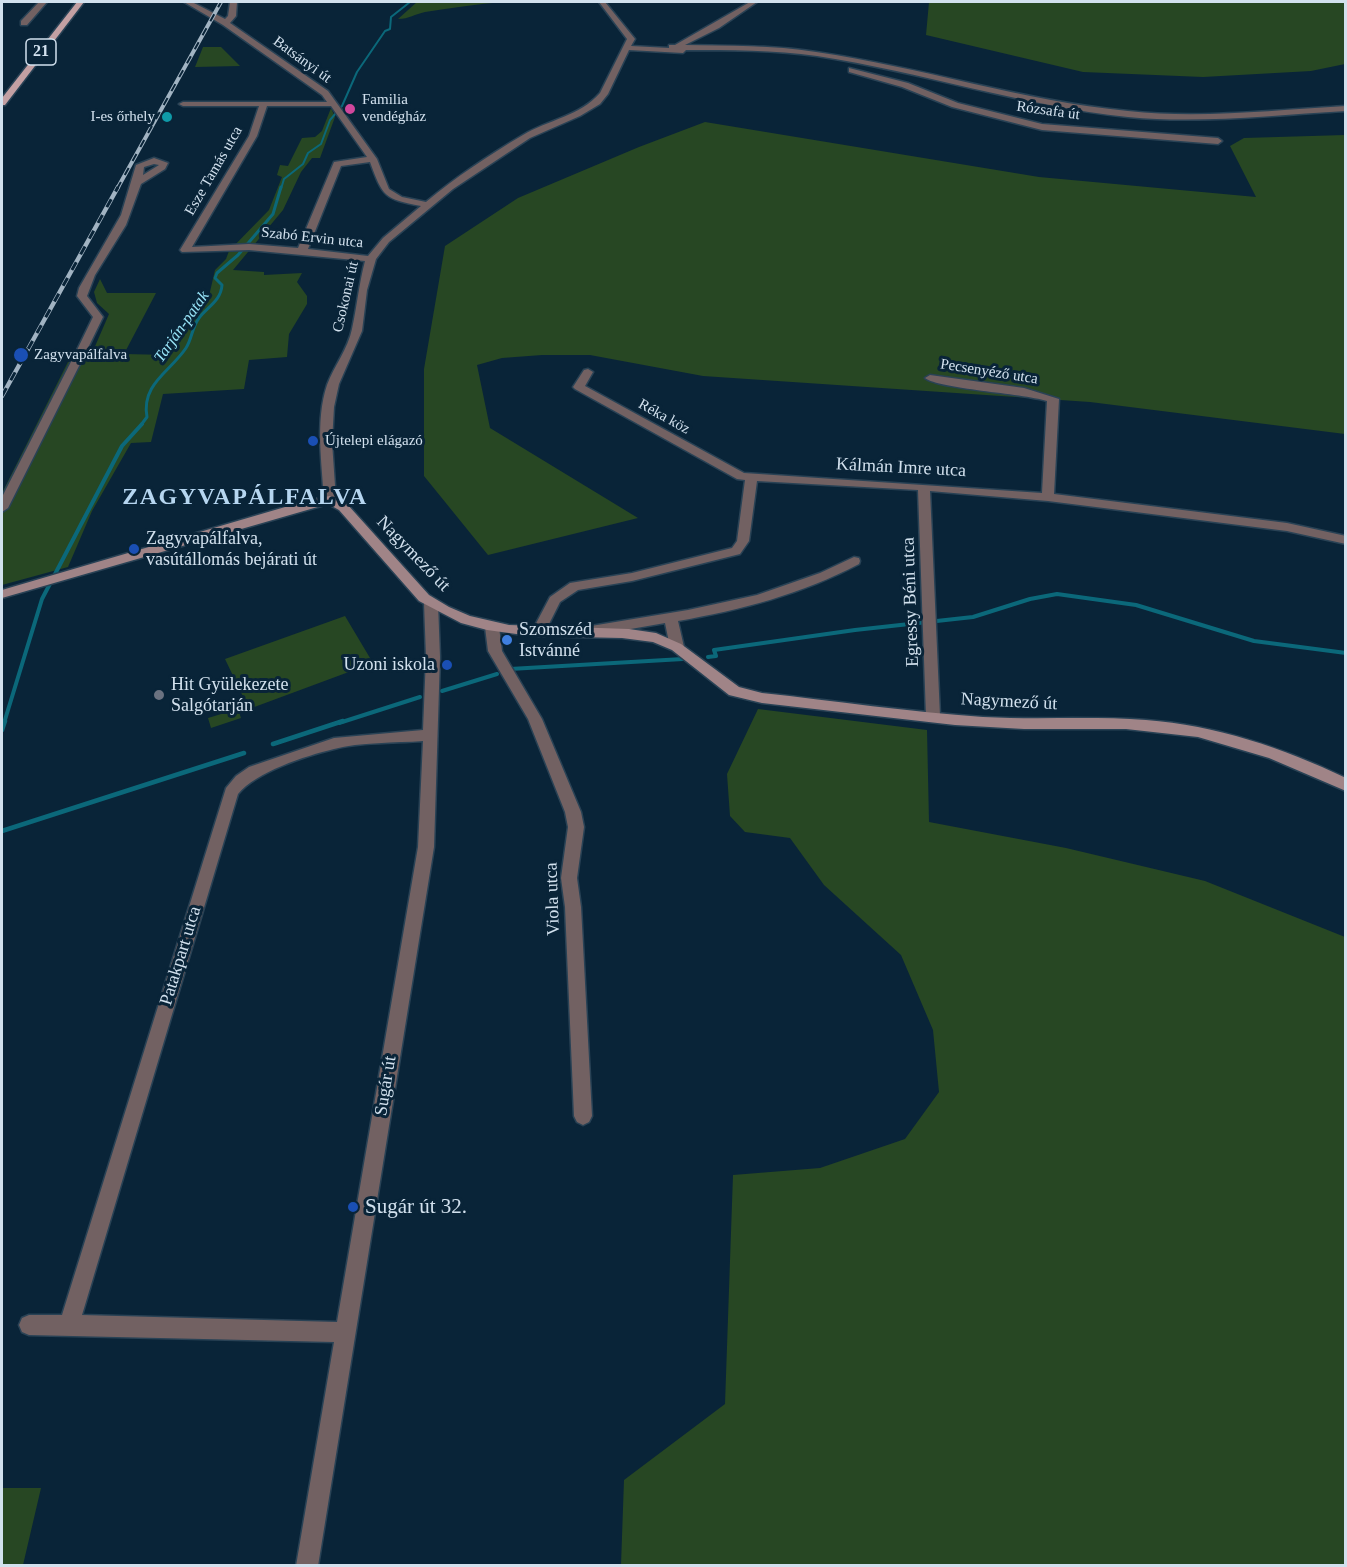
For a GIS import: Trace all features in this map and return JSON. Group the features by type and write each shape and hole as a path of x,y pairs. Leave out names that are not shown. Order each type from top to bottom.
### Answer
{"main road":[{"name":"21","path":"2,103 80,2"},
{"path":"2,594 330,500"},
{"name":"Nagymező út","path":"330,500 343,507 385,556 431,603 456,618 492,627 646,635 677,647 721,683 746,695 983,722 1146,725 1184,730 1280,756 1346,785"}],"street":[{"path":"24,23 43,2"},
{"name":"Batsányi út","path":"188,2 226,23 325,93 374,159 385,190 399,198 427,206"},
{"path":"226,23 232,16 234,2"},
{"path":"602,2 629,34 629,44"},
{"path":"670,49 691,40 754,2"},
{"name":"Rózsafa út","path":"629,44 807,58 905,85 955,105 1042,127 1218,141"},
{"name":"Csokonai út","path":"330,500 326,442 328,407 333,384 357,331 362,290 371,259 386,240 450,187 518,141 577,114 597,102 604,94 629,44"},
{"name":"Rózsafa út","path":"670,49 800,51 1040,101 1130,114 1197,116 1346,108"},
{"path":"905,85 915,74"},
{"path":"183,104 264,104 338,109"},
{"name":"Esze Tamás utca","path":"185,250 253,136 264,104"},
{"name":"Rózsafa út","path":"1130,114 1188,133 1193,139"},
{"path":"302,251 337,164 374,159"},
{"path":"2,508 98,318 97,313 82,296 85,283 111,244 133,200 138,182"},
{"name":"Szabó Ervin utca","path":"185,250 245,247 371,259"},
{"name":"Réka köz","path":"588,372 579,387 741,476 751,477"},
{"name":"Pecsenyéző utca","path":"930,378 960,386 1012,389 1053,399 1048,497"},
{"path":"539,631 555,600 574,586 632,577 736,551 743,541 751,477"},
{"name":"Kálmán Imre utca","path":"751,477 1048,497 1278,526 1346,540"},
{"name":"Egressy Béni utca","path":"924,487 933,716"},
{"name":"Nagymező út","path":"582,632 736,603 797,587 854,561"},
{"name":"Sugár út","path":"307,1566 426,847 431,735 431,603"},
{"path":"670,616 677,647"},
{"name":"Viola utca","path":"492,627 495,651 535,719 573,812 576,827 569,878 573,907 583,1116"},
{"name":"Patakpart utca","path":"69,1325 231,792 237,784 254,771 334,743 431,735"},
{"path":"29,1325 346,1332"}],"green space":[{"path":"417,2 504,2 425,12 398,19"},
{"path":"929,2 1345,2 1345,64 1311,71 1203,77 1083,72 926,35"},
{"path":"203,47 221,47 240,66 195,67"},
{"path":"331,108 335,117 320,158 312,158 301,172 283,210 233,270 264,272 264,275 302,273 297,282 307,296 307,304 289,334 287,357 249,360 244,389 163,394 151,442 131,443 92,511 68,567 2,585 2,493 74,350 93,351 109,314 97,303 94,292 100,279 107,293 156,293 124,354 169,355 209,296 215,270 226,259 229,251 269,210 282,177 277,175 280,165 288,166 302,138 315,137 322,131"},
{"path":"705,122 1039,177 1256,197 1230,146 1244,138 1345,135 1345,434 1090,402 703,376 590,355 502,358 477,365 490,428 638,518 488,555 424,476 424,369 445,246 518,198"},
{"path":"345,616 373,663 249,709 225,659"},
{"path":"238,709 241,718 211,728 208,718"},
{"path":"758,709 927,730 929,822 1066,848 1205,881 1345,937 1345,1565 621,1565 624,1480 725,1404 733,1175 820,1168 905,1139 939,1092 933,1030 901,955 824,885 790,838 745,832 730,816 727,774"},
{"path":"2,1488 41,1488 23,1565 2,1565"}],"waterway":[{"name":"Tarján-patak","path":"281,189 284,179 303,164 308,153 321,144 330,120 342,106 357,72 385,31 390,29 391,17 410,2"},
{"name":"Tarján-patak","path":"141,425 147,417 146,406 152,387 186,348 197,322 219,295 222,285 215,278 217,273 238,255 273,214 281,187"},
{"name":"Tarján-patak","path":"4,723 42,599 122,446 142,424"},
{"path":"708,657 716,656 714,650 855,630 973,617 1030,599 1057,594 1136,605 1254,641 1346,653"},
{"path":"510,669 683,659"},
{"path":"442,691 497,674"},
{"path":"339,723 420,697"},
{"name":"Tarján-patak","path":"2,730 5,721"},
{"path":"273,744 343,721"},
{"path":"2,831 244,753"}],"railway":[{"path":"117,189 221,2"},
{"path":"2,396 118,187"}],"place":[{"name":"Familia vendégház","path":"350,109"},
{"name":"I-es őrhely","path":"167,117"},
{"name":"Zagyvapálfalva","path":"21,355"},
{"name":"Újtelepi elágazó","path":"313,441"},
{"name":"Zagyvapálfalva, vasútállomás bejárati út","path":"134,549"},
{"name":"Szomszéd Istvánné","path":"507,640"},
{"name":"Uzoni iskola","path":"447,665"},
{"name":"Hit Gyülekezete Salgótarján","path":"159,695"},
{"name":"Sugár út 32.","path":"353,1207"}],"district":[{"name":"ZAGYVAPÁLFALVA","path":"245,498"}]}
